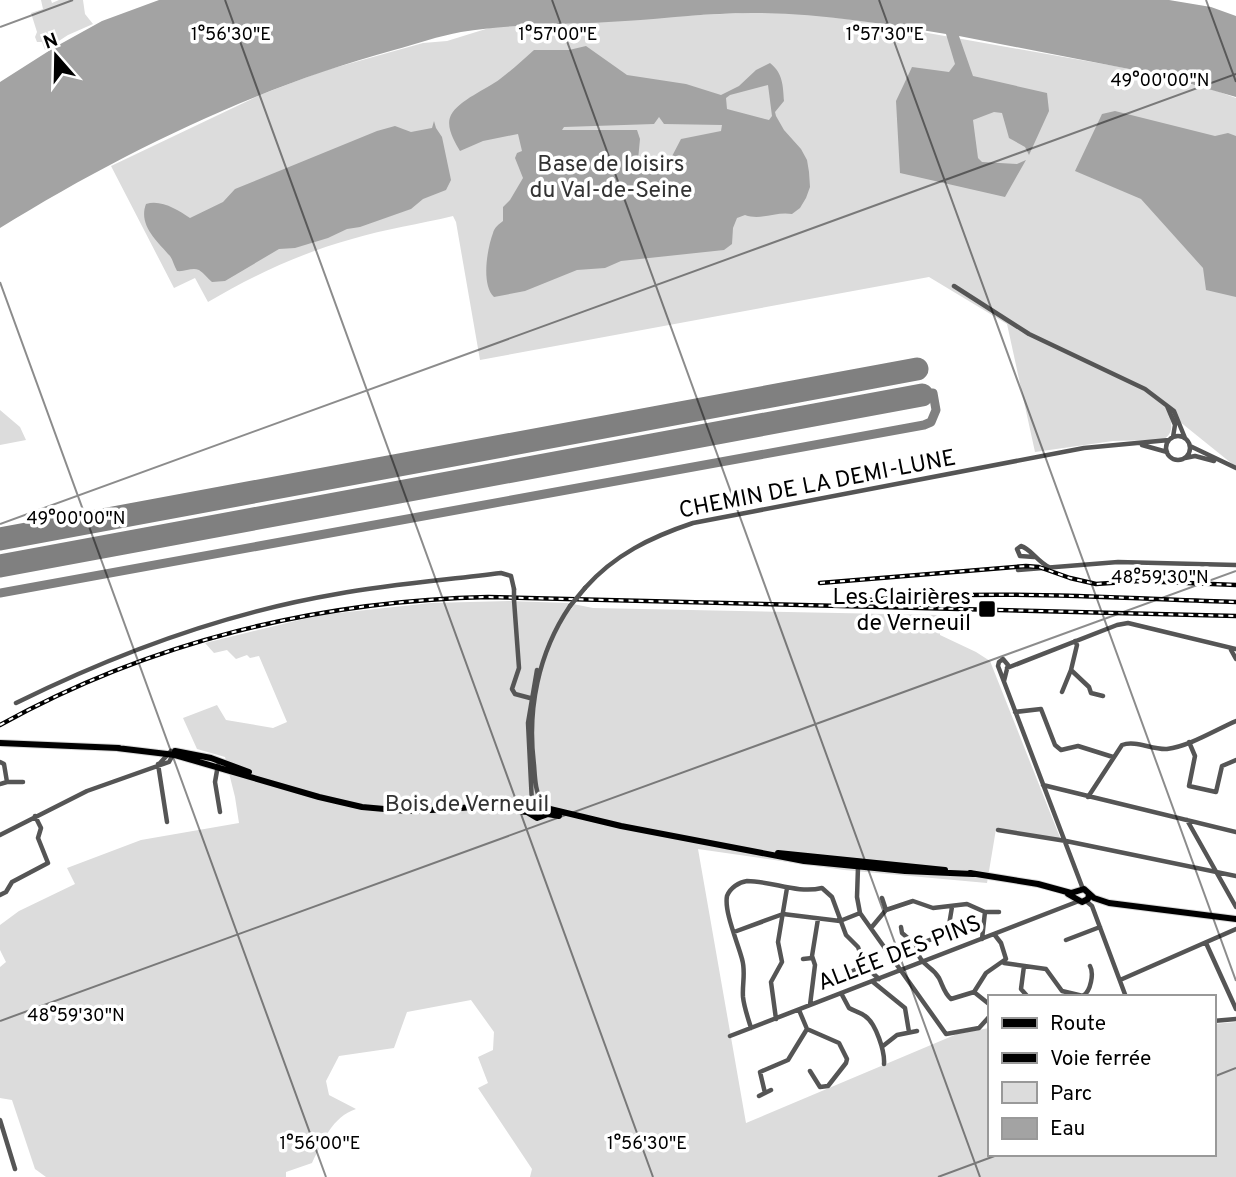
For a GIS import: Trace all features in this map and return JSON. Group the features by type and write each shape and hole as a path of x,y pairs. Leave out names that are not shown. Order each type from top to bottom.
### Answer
{"main road":[{"path":"0,743 172,752 214,759 259,778"},
{"path":"117,748 172,752 319,797 362,807 407,811 482,806 526,807 544,803 561,812 621,826"},
{"path":"543,816 547,809 544,803"},
{"path":"531,815 529,810 532,804"},
{"path":"451,809 522,811 537,818 553,814 804,861 973,874 1045,885 1110,903 1236,920"}],"street":[{"path":"954,286 1029,334 1120,375 1144,389 1178,418 1190,446 1236,468"},
{"path":"1167,406 1175,425 1167,452 1175,460 1199,457 1225,463"},
{"path":"1171,439 1179,436 1185,439"},
{"name":"CHEMIN DE LA DEMI-LUNE","path":"532,700 537,670 547,646 570,606 602,570 640,544 693,523 1091,446 1171,439"},
{"name":"CHEMIN DE LA DEMI-LUNE","path":"1134,444 1167,452"},
{"path":"1185,458 1190,446"},
{"path":"1034,556 1049,568"},
{"path":"1018,570 1124,562 1236,565"},
{"path":"16,704 76,674 127,653 180,634 292,603 346,592 501,573 511,576 514,589 519,668 512,689 515,694 532,700"},
{"path":"999,668 1007,668 1128,623 1234,650 1236,659"},
{"path":"1062,692 1071,670 1077,645 1075,641"},
{"path":"1023,660 1000,660 999,668 1125,995"},
{"path":"1004,681 1007,661"},
{"path":"1071,670 1089,687 1091,693 1103,696"},
{"path":"532,700 537,794 544,803"},
{"path":"532,700 528,740 532,804"},
{"path":"1015,712 1041,709 1055,745 1061,750 1078,746 1113,757"},
{"path":"1088,797 1113,757 1127,743 1164,749 1236,722"},
{"path":"1189,741 1195,756 1189,786 1216,792 1222,766 1236,760"},
{"path":"157,752 160,755 167,822"},
{"path":"0,835 92,789 159,764 172,752"},
{"path":"214,759 219,767 215,782 220,812"},
{"path":"0,762 4,765 7,782"},
{"path":"0,784 23,782"},
{"path":"1043,785 1236,832"},
{"path":"0,895 6,892 12,881 48,863 38,838 41,828 35,816"},
{"path":"1187,820 1236,907"},
{"path":"998,830 1066,841 1236,876"},
{"path":"860,864 857,897 860,913 946,1034 979,1028 988,1018"},
{"path":"751,1028 743,997 743,961 727,900 729,892 744,881 813,891 822,888 828,891 846,935 858,947 865,966 905,1008 909,1032"},
{"path":"776,1019 770,987 772,977 782,962 778,942 787,888"},
{"path":"882,898 886,910"},
{"name":"ALLÉE DES PINS","path":"730,1036 1086,898"},
{"path":"870,928 886,910 913,901 933,908 967,904 985,912 999,912"},
{"path":"916,945 946,934 952,906"},
{"path":"982,939 985,912"},
{"path":"734,932 783,914 840,921 860,913"},
{"path":"810,1005 816,965 812,958 818,919"},
{"path":"901,927 902,933 916,945 922,962 938,977 945,993 951,999 974,992 986,973 1004,963 1046,969 1062,991 1079,995"},
{"path":"1066,940 1100,927"},
{"path":"1120,980 1236,929"},
{"path":"994,934 1004,949 1004,963"},
{"path":"1206,943 1236,1009"},
{"path":"803,959 812,958"},
{"path":"848,970 850,972 865,966"},
{"path":"1024,966 1021,989 1026,995"},
{"path":"1084,995 1088,990 1092,970 1090,966"},
{"path":"974,992 988,1003"},
{"path":"841,993 849,1008 870,1020 883,1046 884,1064"},
{"path":"799,1010 807,1029 839,1043 847,1059 828,1086 820,1087 810,1071"},
{"path":"1215,1021 1236,1019"},
{"path":"765,1093 760,1072 788,1060 807,1029"},
{"path":"883,1046 897,1035 917,1031"},
{"path":"759,1096 771,1090"},
{"path":"0,1120 15,1169"}],"green space":[{"path":"41,0 51,0 52,3 59,0 83,0 85,14 93,24 68,35 45,50 42,42 37,42 35,37 37,32 31,13 43,9"},
{"name":"Base de loisirs du Val-de-Seine","path":"785,11 886,24 1120,67 1236,98 1236,467 1169,413 1171,428 1169,435 1163,440 1113,441 1035,452 1007,324 929,277 480,360 453,216 364,235 314,251 260,274 208,302 195,278 174,288 111,166 260,95 323,71 423,43 447,41 502,24 559,25 618,19"},
{"path":"0,410 20,427 26,440 0,445"},
{"name":"Bois de Verneuil","path":"509,601 568,603 593,608 940,615 940,635 990,661 1061,840 996,829 987,883 844,870 698,849 746,1123 957,1034 988,1028 988,1156 1215,1156 1215,1024 1236,1022 1236,1177 530,1177 532,1169 478,1088 488,1083 478,1057 493,1050 494,1032 471,1000 407,1012 394,1048 339,1056 326,1081 329,1095 356,1109 334,1124 312,1163 286,1172 286,1177 46,1177 35,1169 12,1100 0,1098 0,967 6,962 0,950 0,925 19,911 75,884 67,868 141,840 239,823 225,757 197,749 183,718 217,705 226,720 273,728 287,722 259,656 250,658 247,655 236,659 227,650 214,653 205,643 320,615 431,603"}],"water":[{"path":"159,0 1169,0 1211,7 1236,16 1236,97 1160,75 959,36 973,76 1047,93 1049,111 1029,155 1025,147 1009,138 1002,113 994,112 973,120 978,158 982,162 1017,164 1026,160 1005,197 900,173 896,101 912,67 949,72 955,64 946,34 831,17 762,13 481,29 444,36 343,65 241,103 142,148 0,228 0,82 102,21"},
{"path":"586,46 627,75 686,84 721,95 739,86 756,70 770,63 782,80 784,101 775,112 776,116 807,160 810,187 800,208 792,214 757,217 745,215 737,218 732,244 724,250 621,261 605,268 577,270 525,291 494,297 486,276 487,257 494,231 503,221 503,207 523,178 515,158 517,153 522,151 518,134 483,141 460,151 451,134 449,120 460,104 500,79 534,50 569,50","holes":["768,85 772,116 769,120 727,109 726,98 730,95","659,117 664,124 722,125 721,131 681,139 669,162 656,170 645,168 638,160 640,139 637,130 562,130 564,127 654,124"]},
{"path":"1115,111 1215,136 1228,133 1236,136 1236,297 1206,290 1203,268 1141,199 1075,171 1102,114"},
{"path":"434,121 442,137 451,180 446,190 423,199 411,209 295,248 279,249 225,281 212,282 196,269 177,271 170,256 147,226 144,212 146,204 163,204 190,218 223,202 235,189 377,131 395,126 411,132 432,128"}],"taxiway":[{"path":"0,593 924,425 931,422 936,410 933,393 922,395"}],"runway":[{"path":"0,539 917,369"},
{"path":"0,566 922,395"}],"railway":[{"path":"820,583 1026,566 1039,567 1096,584 1139,581 1236,585"},
{"path":"869,600 1007,595 1236,602"},
{"path":"0,725 115,671 236,631 298,617 424,600 488,597 1236,616"}],"place":[{"name":"Les Clairières de Verneuil","path":"987,609"}]}
